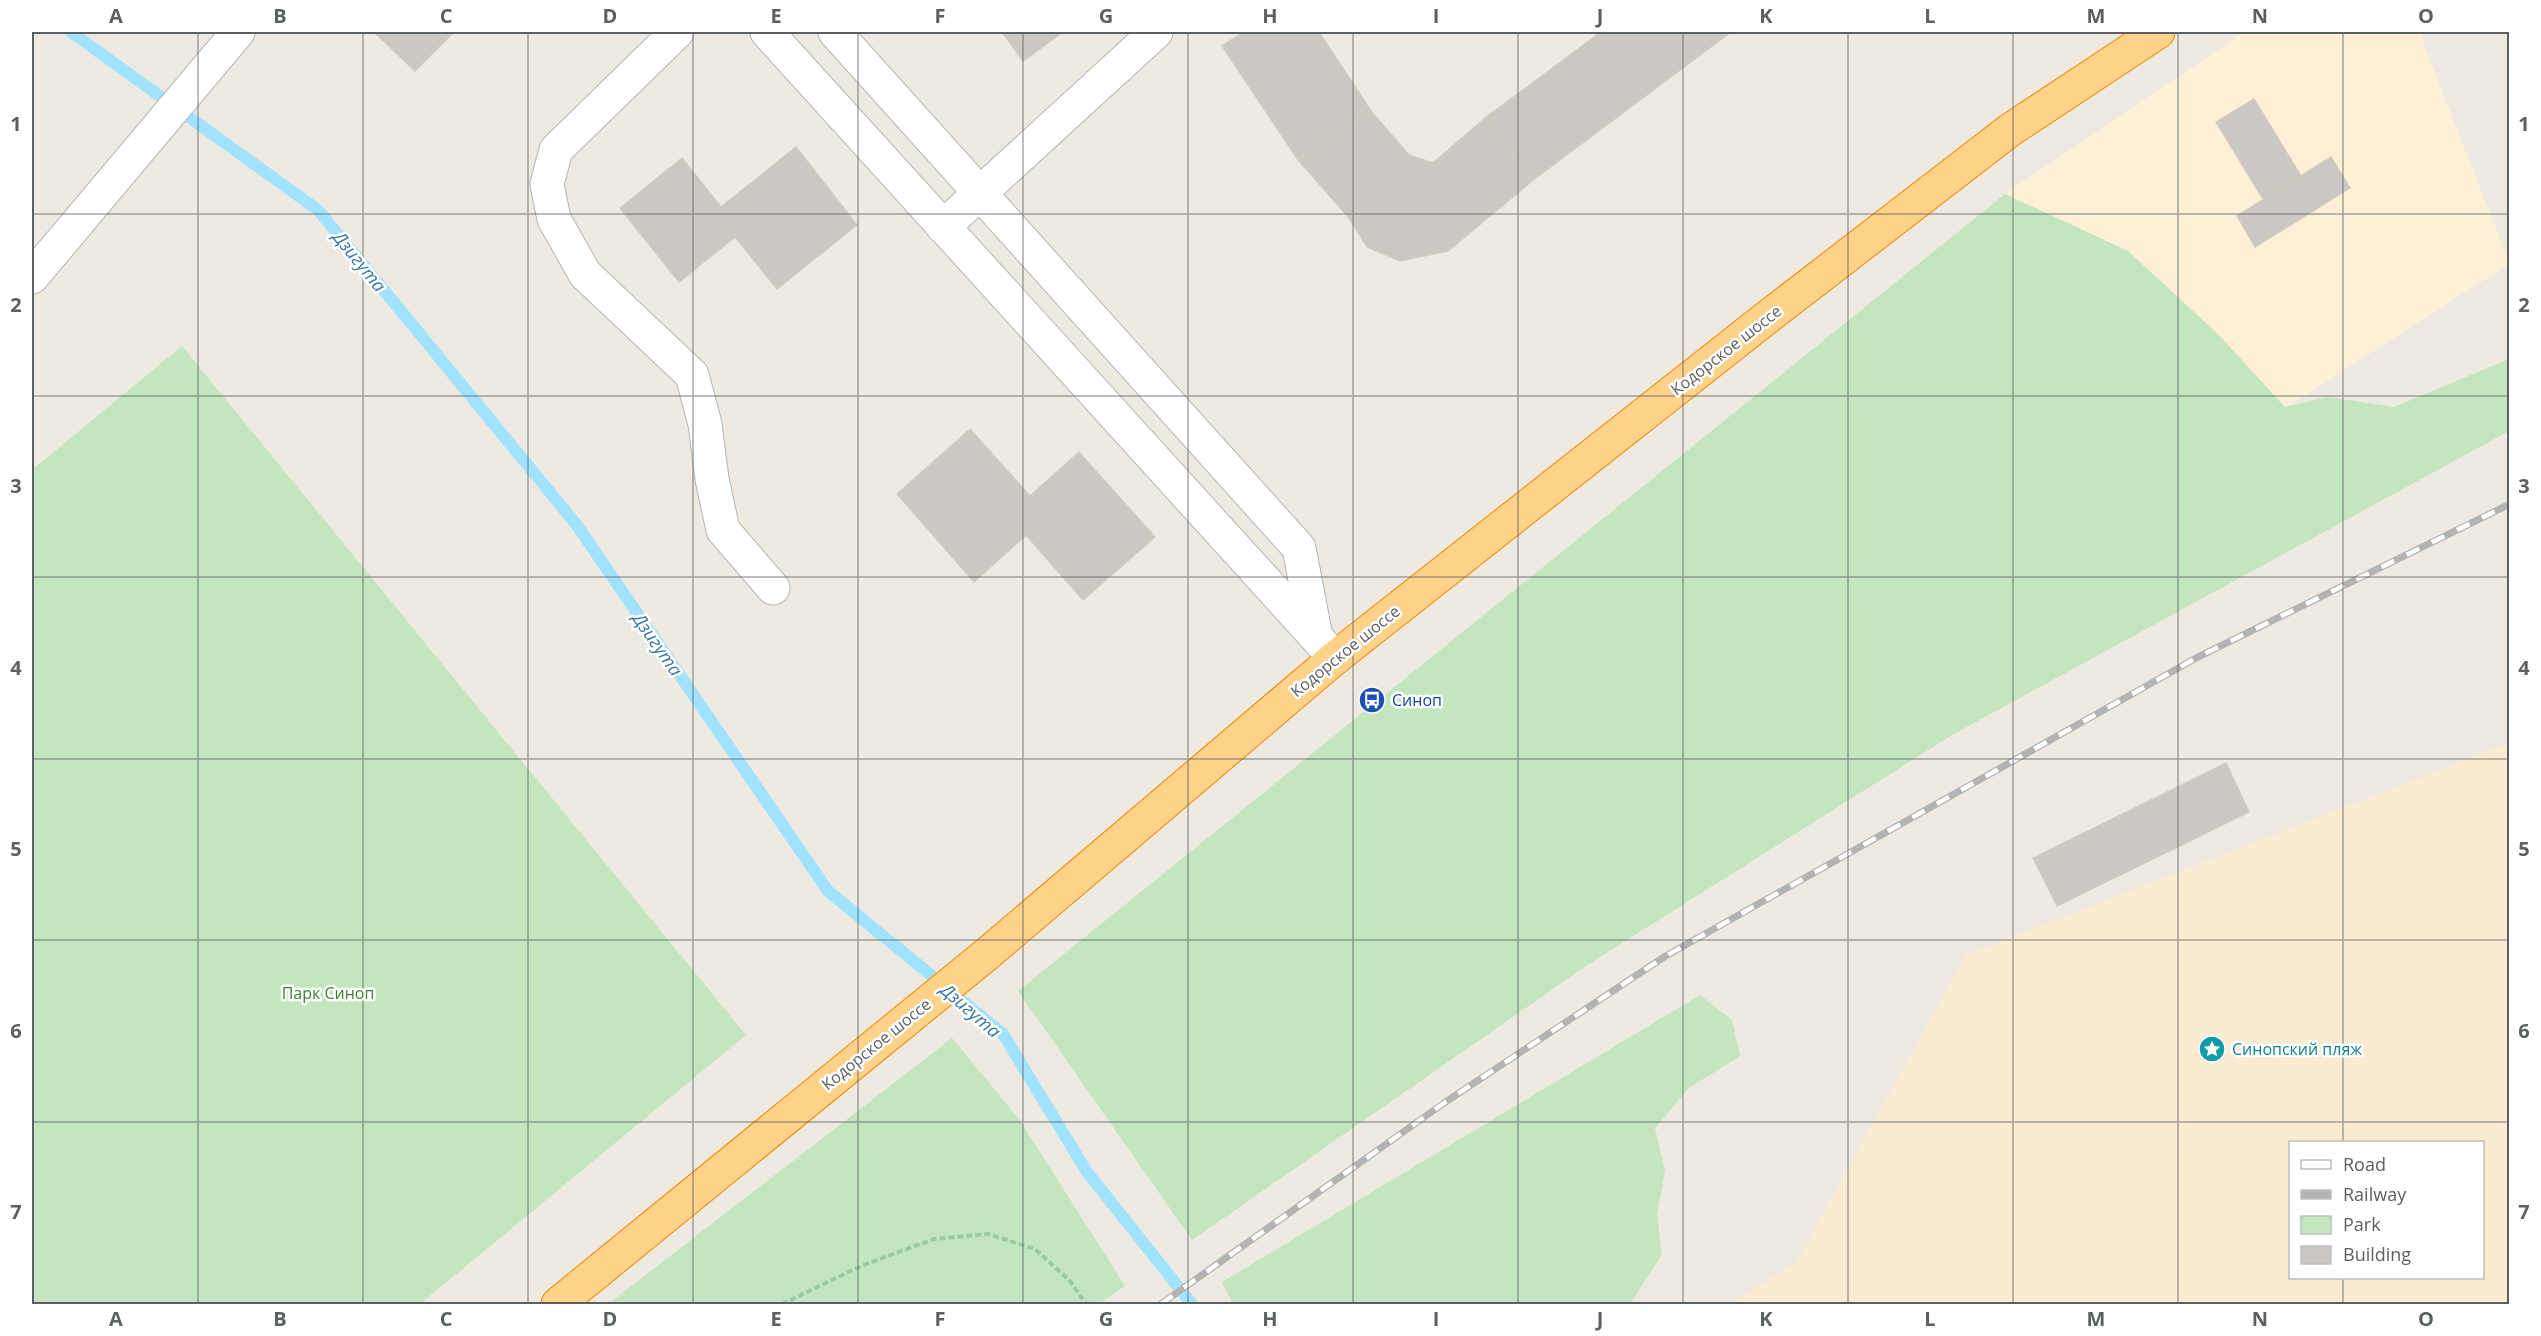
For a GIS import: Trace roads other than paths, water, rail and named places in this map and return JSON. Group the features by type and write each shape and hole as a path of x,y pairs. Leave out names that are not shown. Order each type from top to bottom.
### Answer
{"highway":[{"name":"Кодорское шоссе","path":"558,1305 987,954 1325,647 1765,319 2010,130 2158,32"}],"street":[{"path":"32,277 238,32"},
{"path":"677,32 556,150 547,184 554,219 585,274 692,375 705,424 712,478 723,530 773,588"},
{"path":"767,32 1325,647"},
{"path":"835,32 1299,548 1325,647"},
{"path":"943,227 1156,32"}],"waterway":[{"name":"Дзигута","path":"71,32 318,210 576,524 828,891 1003,1034 1087,1172 1192,1304"}],"railway":[{"path":"1161,1304 1444,1103 1664,957 2198,657 2510,504"}],"place":[{"name":"Синоп","path":"1372,700"},
{"name":"Синопский пляж","path":"2212,1049"}],"park label":[{"name":"Парк Синоп","path":"328,993"}]}
